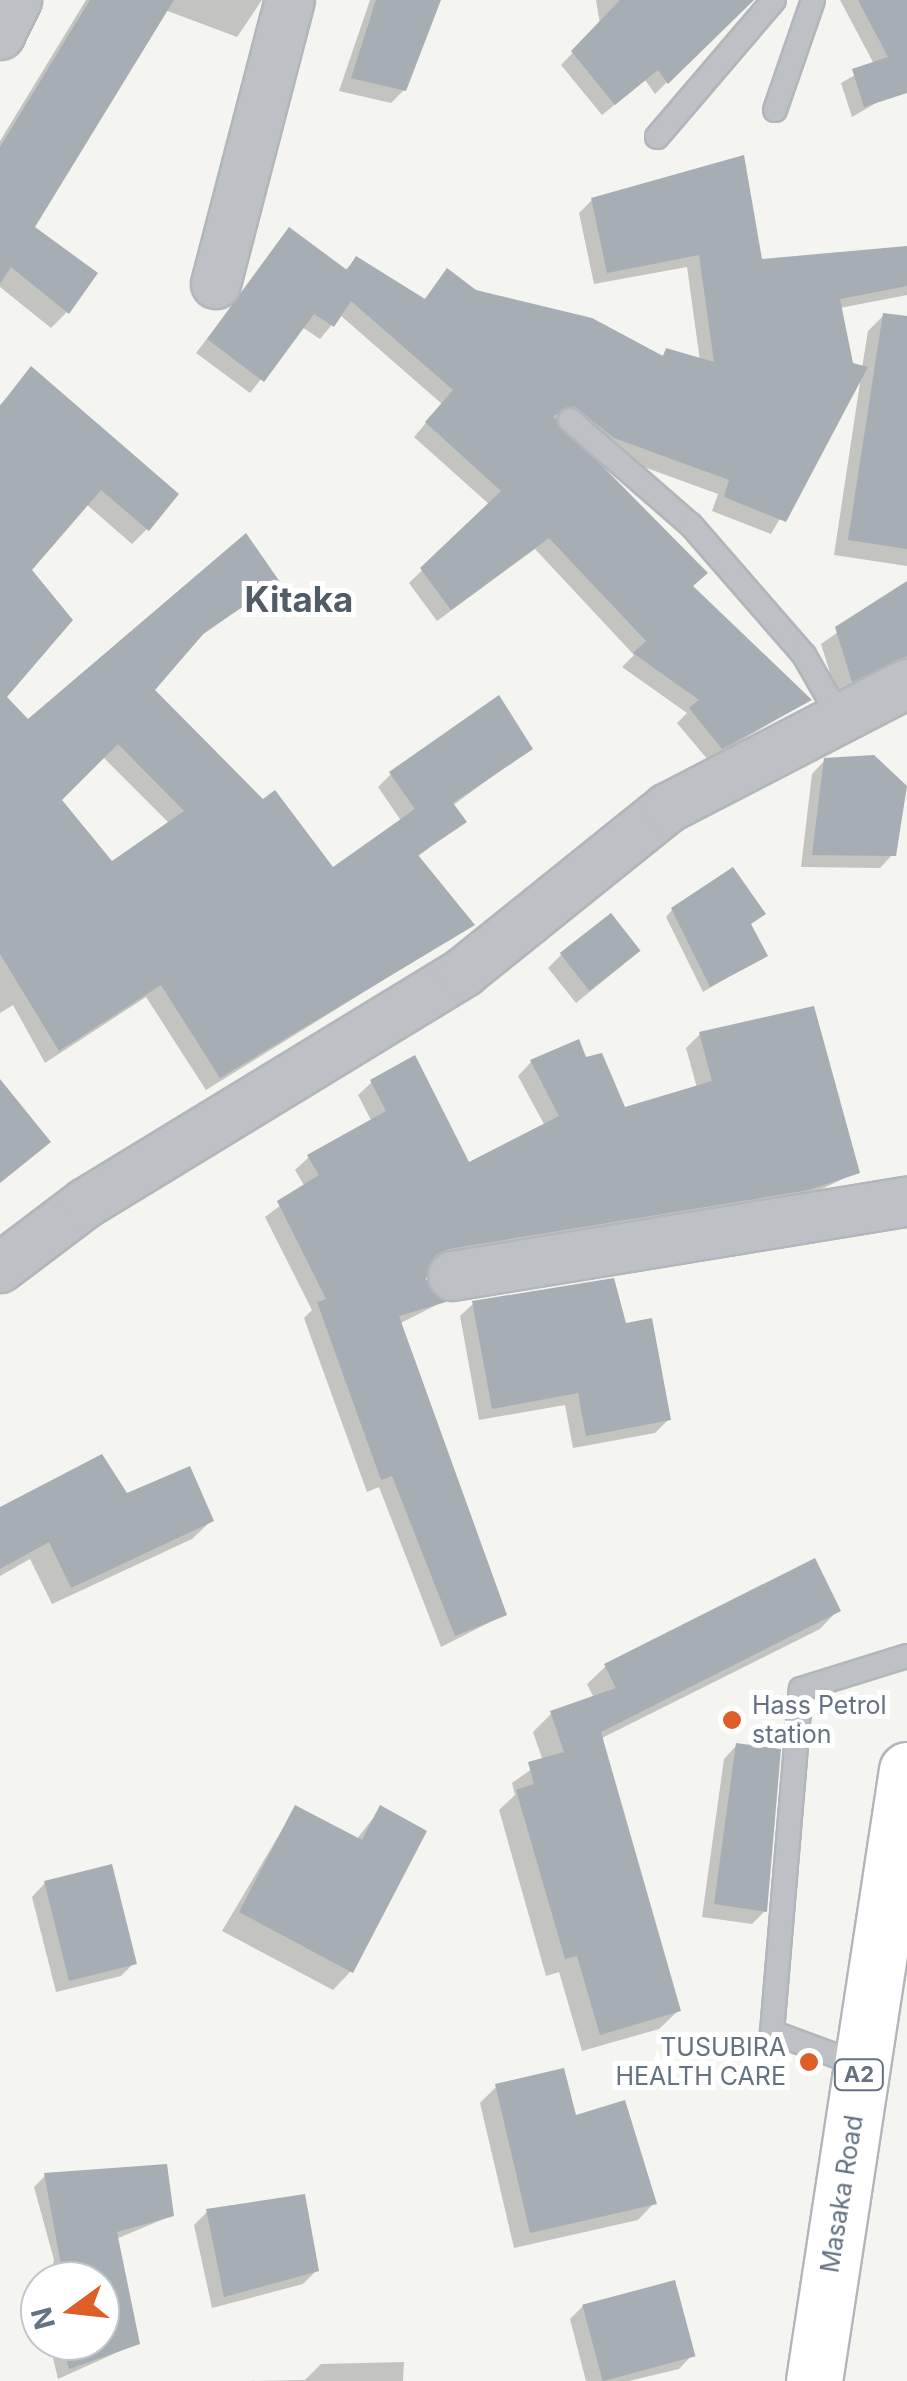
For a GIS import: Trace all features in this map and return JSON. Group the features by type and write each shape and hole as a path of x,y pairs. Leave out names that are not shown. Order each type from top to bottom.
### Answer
{"main road":[{"name":"Masaka Road","path":"814,2381 907,1770"}],"street":[{"path":"0,35 18,0"},
{"path":"216,284 290,0"},
{"path":"0,1268 86,1203 464,972 668,808 907,684"},
{"path":"453,1276 907,1202"}],"lane":[{"path":"658,137 774,0"},
{"path":"775,110 813,0"},
{"path":"570,420 691,524 804,655 840,716"},
{"path":"861,2065 772,2032 801,1689 907,1656"}],"building":[{"path":"90,0 174,0 35,227 98,273 69,314 11,267 0,284 0,147"},
{"path":"376,0 441,0 406,91 351,78"},
{"path":"620,0 754,0 668,84 658,70 615,105 571,51"},
{"path":"858,0 907,0 907,93 864,107 852,69 888,57"},
{"path":"744,155 762,259 907,246 907,286 840,299 853,363 868,367 786,522 724,497 729,480 614,438 574,406 553,416 708,573 693,586 812,700 722,749 689,708 699,700 633,653 646,641 549,538 451,610 420,568 501,491 425,422 453,390 351,301 334,327 314,314 264,382 207,339 289,227 347,270 356,256 425,299 447,268 476,290 592,318 663,356 666,348 714,362 699,255 607,273 591,198"},
{"path":"883,313 907,316 907,549 848,540"},
{"path":"31,366 179,494 149,531 101,490 32,570 73,620 7,697 28,719 246,533 280,582 205,632 155,690 263,799 275,790 333,867 415,809 389,772 499,695 533,749 453,803 467,822 418,855 475,925 220,1078 161,985 59,1051 0,954 0,406","holes":["118,744 184,811 112,861 62,800"]},
{"path":"907,581 907,656 852,682 835,627"},
{"path":"874,755 907,786 896,856 812,855 824,758"},
{"path":"733,867 766,914 751,924 768,956 710,987 671,908"},
{"path":"611,913 641,951 589,991 560,953"},
{"path":"814,1006 860,1173 809,1190 449,1249 435,1255 426,1279 446,1302 399,1316 507,1615 455,1636 392,1476 381,1480 317,1302 326,1299 277,1201 319,1175 307,1155 386,1111 370,1080 415,1055 469,1162 559,1116 530,1060 579,1039 586,1057 602,1053 625,1107 712,1081 699,1032"},
{"path":"0,1079 51,1142 0,1183"},
{"path":"614,1278 626,1323 652,1318 671,1420 586,1436 578,1393 492,1409 472,1301"},
{"path":"102,1454 127,1493 190,1466 214,1521 71,1588 49,1542 0,1569 0,1507"},
{"path":"815,1558 841,1611 601,1732 681,2011 600,2035 577,1956 565,1959 516,1790 534,1784 528,1762 564,1752 550,1711 616,1688 604,1664"},
{"path":"736,1743 781,1749 767,1912 714,1904"},
{"path":"295,1805 362,1840 380,1805 427,1831 353,1973 239,1912"},
{"path":"112,1864 137,1964 69,1981 44,1881"},
{"path":"564,2068 576,2115 625,2100 657,2204 530,2233 495,2084"},
{"path":"167,2164 174,2216 117,2232 140,2344 120,2351 120,2261 60,2261 44,2173"},
{"path":"305,2194 319,2271 224,2297 206,2209"},
{"path":"675,2280 695,2356 603,2381 582,2305"},
{"path":"67,2361 92,2361 69,2369"}],"place":[{"name":"Hass Petrol station","path":"732,1720"},
{"name":"TUSUBIRA HEALTH CARE","path":"809,2062"}],"district":[{"name":"Kitaka","path":"299,599"}]}
